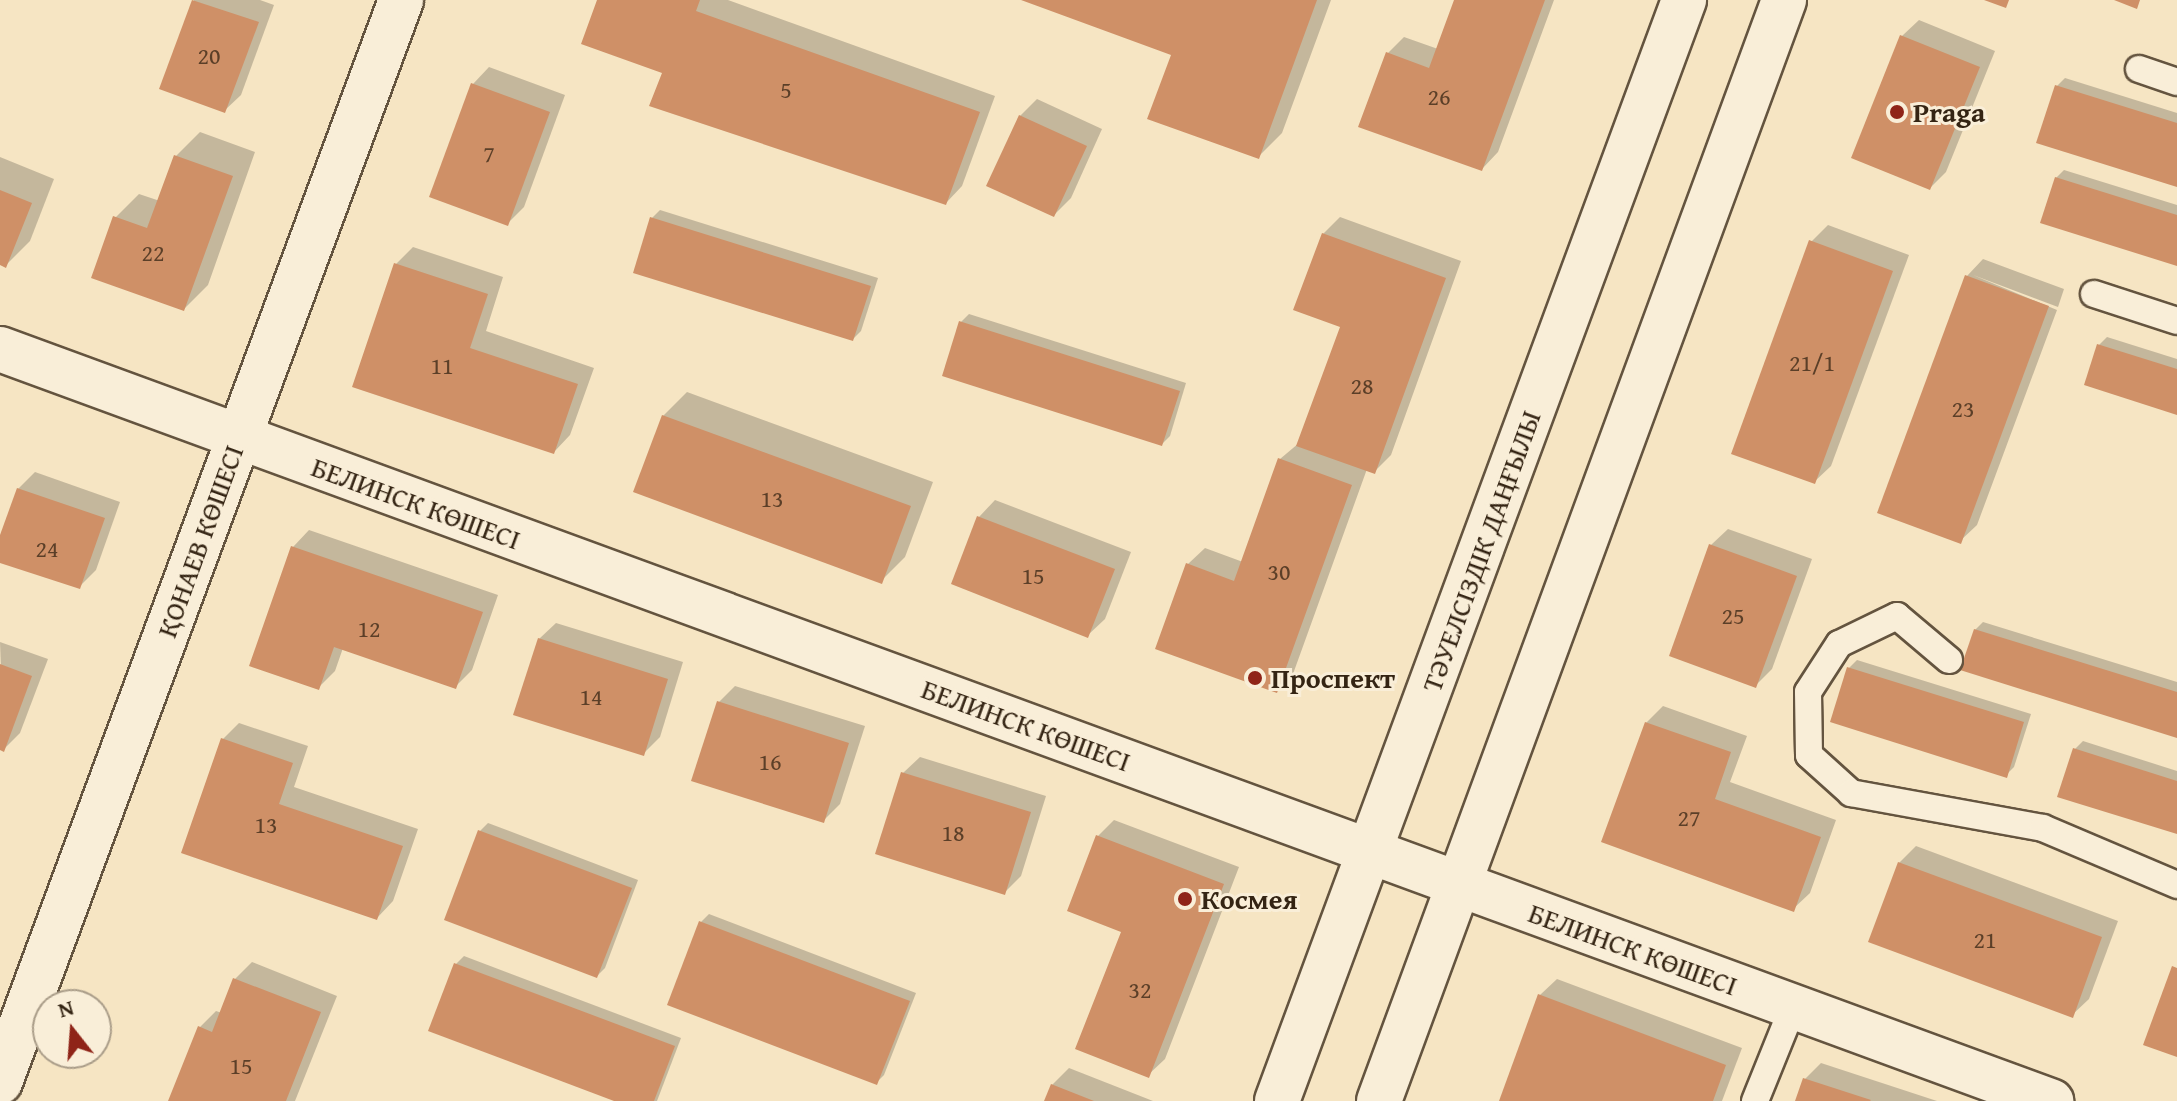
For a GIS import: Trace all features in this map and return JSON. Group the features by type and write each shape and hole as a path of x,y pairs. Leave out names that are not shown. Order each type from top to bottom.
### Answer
{"street":[{"name":"ҚОНАЕВ КӨШЕСІ","path":"0,1082 13,1005 238,438 401,0"},
{"name":"ТӘУЕЛСІЗДІК ДАҢҒЫЛЫ","path":"1277,1101 1684,0"},
{"path":"1379,1101 1784,0"},
{"name":"БЕЛИНСК КӨШЕСІ","path":"0,349 2051,1101"}],"lane":[{"path":"2139,69 2177,82"},
{"path":"2094,294 2177,321"},
{"path":"1949,660 1897,616 1839,644 1808,692 1809,755 1851,793 2043,828 2177,885"},
{"path":"1755,1101 1793,1007"}],"building":[{"path":"192,0 259,22 225,113 159,89"},
{"path":"597,0 700,0 696,11 980,112 946,205 649,106 662,73 581,44"},
{"path":"1021,0 1317,0 1259,159 1147,119 1171,55"},
{"path":"1454,0 1545,0 1482,171 1358,127 1386,52 1429,68"},
{"path":"1984,0 2009,0 2006,8"},
{"path":"2114,0 2140,0 2137,9"},
{"path":"1900,35 1980,67 1930,190 1851,158"},
{"path":"471,83 550,112 508,226 429,197"},
{"path":"2055,85 2177,123 2177,187 2036,143"},
{"path":"1019,115 1087,146 1054,217 986,186"},
{"path":"174,155 233,176 184,311 91,278 113,216 147,228"},
{"path":"2055,177 2177,215 2177,266 2040,223"},
{"path":"0,190 32,203 6,268 0,265"},
{"path":"650,217 871,286 853,341 633,273"},
{"path":"1322,233 1446,278 1375,474 1296,446 1340,327 1293,310"},
{"path":"1809,240 1893,271 1815,484 1731,454"},
{"path":"394,263 488,294 470,348 578,384 554,454 352,387"},
{"path":"1965,275 2049,306 1961,544 1877,513"},
{"path":"959,321 1180,391 1162,446 942,376"},
{"path":"2097,344 2177,369 2177,415 2084,385"},
{"path":"662,415 911,506 882,584 633,492"},
{"path":"1278,458 1352,485 1277,693 1155,649 1186,563 1234,581"},
{"path":"17,488 105,518 80,589 0,563 0,535"},
{"path":"977,516 1115,569 1088,638 951,584"},
{"path":"1709,544 1797,576 1756,688 1669,656"},
{"path":"291,546 483,612 456,689 334,647 319,690 249,666"},
{"path":"1974,629 2177,692 2177,738 1960,670"},
{"path":"538,638 668,679 644,756 513,715"},
{"path":"0,664 32,676 4,752 0,750"},
{"path":"1847,667 2024,722 2007,778 1830,722"},
{"path":"717,701 849,743 824,823 691,781"},
{"path":"1645,722 1731,752 1715,799 1821,837 1794,912 1601,842"},
{"path":"221,738 293,763 279,804 403,846 377,920 181,853"},
{"path":"2073,748 2177,781 2177,834 2057,797"},
{"path":"901,772 1031,812 1005,895 875,854"},
{"path":"478,830 632,888 597,978 444,920"},
{"path":"1096,835 1224,884 1149,1078 1075,1049 1121,932 1067,911"},
{"path":"1898,862 2102,937 2073,1018 1868,942"},
{"path":"699,921 910,1001 877,1085 667,1005"},
{"path":"454,963 675,1046 654,1101 614,1101 428,1031"},
{"path":"2172,966 2177,968 2177,1057 2143,1045"},
{"path":"233,978 321,1012 286,1101 168,1101 198,1026 212,1032"},
{"path":"1538,994 1726,1065 1713,1101 1499,1101"},
{"path":"1803,1078 1871,1100 1795,1101"},
{"path":"1051,1084 1094,1101 1044,1101"}],"place":[{"name":"Praga","path":"1897,112"},
{"name":"Проспект","path":"1255,678"},
{"name":"Космея","path":"1185,899"}]}
